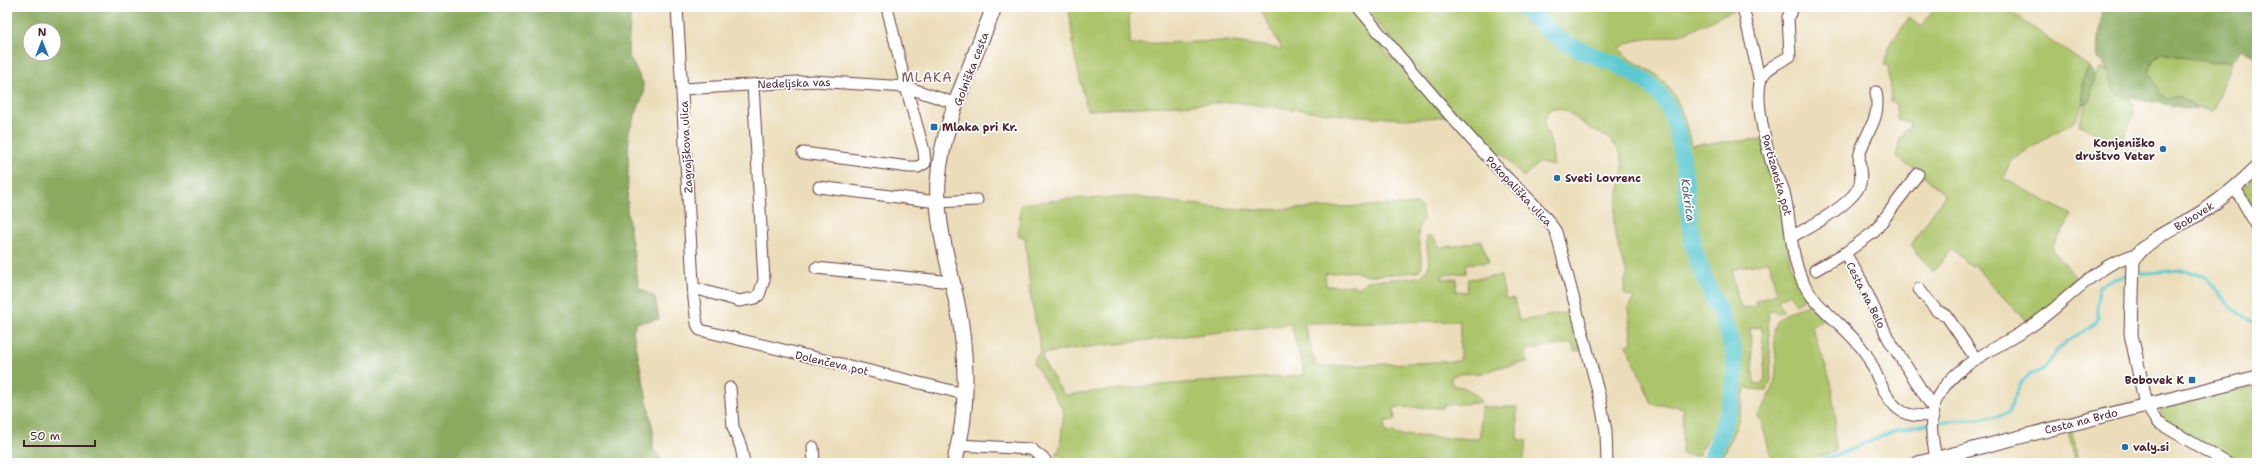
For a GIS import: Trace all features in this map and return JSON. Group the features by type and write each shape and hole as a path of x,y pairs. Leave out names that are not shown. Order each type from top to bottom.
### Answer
{"main road":[{"name":"Golniška cesta","path":"955,463 963,420 965,394 964,349 937,202 942,154 957,104 994,7"}],"street":[{"name":"Zagrajškova ulica","path":"677,7 694,288 697,324 700,330"},
{"path":"803,153 909,167 923,166 925,160 924,152 886,7"},
{"name":"Pokopališka ulica","path":"1358,7 1436,100 1515,187 1548,218 1556,232 1600,399 1606,431 1607,463"},
{"name":"Partizanska pot","path":"1743,7 1760,82 1761,110 1767,144 1771,162 1783,190 1793,236 1793,252 1801,278 1815,302 1866,353 1891,400 1902,412 1914,415 1933,412"},
{"path":"1760,82 1766,71 1790,56 1788,12 1793,7"},
{"name":"Nedeljska vas","path":"683,89 813,81 906,87 957,104"},
{"path":"694,288 739,301 755,298 762,288 764,280 753,85"},
{"path":"1793,236 1818,223 1840,206 1858,188 1861,178 1859,154 1878,112 1876,92"},
{"name":"Bobovek","path":"2135,260 2151,242 2204,211 2235,188 2257,167"},
{"name":"Cesta na Belo","path":"1918,174 1874,232 1845,253 1861,280 1888,338 1933,412"},
{"path":"819,187 937,202 977,200"},
{"path":"2235,188 2257,226"},
{"path":"1815,270 1845,253"},
{"path":"1936,458 1931,434 1933,412 1947,384 1976,359 2034,324 2081,285 2123,258 2135,260 2132,285 2131,334 2146,405 2157,422 2227,463"},
{"path":"816,268 952,282"},
{"path":"1919,289 1936,311 1946,315 1976,359"},
{"name":"Dolenčeva pot","path":"700,330 965,394"},
{"name":"Cesta na Brdo","path":"1918,463 2257,377"},
{"path":"730,388 733,427 741,446 744,463"},
{"path":"958,445 1031,449 1045,460"},
{"path":"813,448 814,463"}],"green space":[{"path":"7,7 631,7 628,54 643,83 644,93 629,131 627,211 639,288 655,297 659,319 636,323 633,331 653,430 653,449 664,463 7,463"},
{"path":"1069,7 1129,7 1130,44 1227,41 1282,49 1259,7 1351,7 1389,56 1396,61 1446,117 1403,119 1345,115 1232,102 1087,110 1074,52"},
{"path":"1363,7 1520,7 1561,43 1586,56 1624,72 1647,87 1657,97 1667,114 1675,134 1687,228 1696,270 1723,332 1728,345 1730,358 1731,372 1725,406 1711,437 1708,436 1698,456 1682,454 1683,409 1680,407 1652,404 1627,345 1632,343 1628,308 1634,298 1624,294 1625,279 1627,276 1614,229 1615,213 1623,168 1622,158 1618,148 1610,140 1586,126 1568,112 1553,108 1548,111 1544,124 1551,143 1554,166 1539,163 1523,177 1502,153 1494,160"},
{"path":"1530,7 1738,8 1684,33 1630,42 1620,48 1626,56 1651,71 1668,86 1674,95 1686,124 1691,145 1762,139 1779,189 1791,267 1806,298 1796,304 1790,294 1778,300 1783,311 1776,314 1773,310 1768,312 1771,380 1767,391 1745,388 1738,421 1721,463 1713,463 1734,401 1738,375 1738,361 1729,324 1707,276 1702,261 1690,197 1683,145 1673,112 1665,98 1654,84 1639,73 1623,64 1555,34 1541,22","holes":["1769,261 1777,294 1755,301 1756,306 1741,309 1731,270","1762,327 1765,380 1760,384 1754,383 1750,328"]},
{"path":"1936,7 2004,7 2089,67 2083,79 2083,105 2076,120 2011,160 2003,178 2072,215 2052,248 2079,282 2029,324 1986,279 1975,265 1971,266 1952,249 1933,272 1911,245 1945,195 1918,170 1896,158 1900,139 1902,139 1905,129 1909,129 1910,122 1897,119 1896,104 1891,102 1888,65 1884,65 1891,42 1909,18 1921,27"},
{"path":"2102,7 2257,7 2257,58 2243,48 2231,62 2225,61 2212,63 2161,53 2152,60 2149,72 2161,95 2167,98 2178,96 2197,108 2195,110 2119,95 2115,93 2104,63 2097,59"},
{"path":"2161,53 2212,63 2226,61 2231,62 2215,108 2211,111 2197,108 2178,96 2167,98 2161,95 2148,72 2152,60"},
{"path":"2089,67 2095,74 2090,101 2083,105 2083,79"},
{"path":"2099,68 2117,75 2135,110 2122,143 2079,125"},
{"path":"2257,174 2257,219 2241,191"},
{"path":"1136,197 1213,207 1258,210 1416,204 1421,207 1423,219 1420,224 1418,236 1422,267 1417,272 1367,276 1355,271 1325,274 1326,286 1354,285 1355,288 1360,287 1366,281 1420,277 1427,270 1429,265 1426,236 1432,236 1441,248 1481,241 1489,262 1466,264 1466,273 1442,275 1442,279 1457,279 1456,291 1467,292 1468,279 1501,276 1505,298 1514,299 1519,321 1572,312 1581,350 1574,352 1572,343 1527,350 1525,353 1528,362 1496,368 1484,373 1457,374 1451,377 1451,382 1454,386 1462,387 1474,393 1480,399 1481,403 1444,405 1443,408 1396,407 1394,409 1395,421 1385,421 1385,432 1394,433 1395,435 1477,439 1480,435 1481,407 1517,407 1517,439 1527,441 1523,463 1064,463 1064,456 1056,455 1060,448 1064,411 1033,362 1041,350 1031,299 1025,237 1018,236 1021,204 1068,199","holes":["1460,321 1460,361 1316,367 1304,323","1291,324 1305,375 1171,384 1064,395 1044,363 1042,354 1072,349"]},
{"path":"1809,305 1823,319 1812,327 1831,382 1835,416 1835,452 1795,463 1764,463 1772,459 1762,424 1758,416 1770,394 1775,380 1776,354 1774,333 1776,324 1781,317 1792,310"},
{"path":"2257,385 2257,463 2230,463 2177,430 2162,418 2160,409"},
{"path":"2068,432 2073,432 2078,463 2076,463"}],"waterway":[{"name":"Kokrica","path":"1522,7 1546,29 1561,40 1628,70 1640,78 1652,87 1662,98 1670,112 1681,149 1694,248 1704,278 1724,321 1733,351 1735,367 1735,379 1730,404 1710,463"},
{"path":"2136,274 2181,270 2206,277 2227,303 2240,315 2257,325"},
{"path":"1809,463 1835,456 1897,430 1936,422 1993,418 2008,413 2021,383 2029,375 2044,370 2056,352 2066,342 2095,324 2098,317 2098,287 2110,280 2128,276"}],"place":[{"name":"Mlaka pri Kr.","path":"934,127"},
{"name":"Konjeniško društvo Veter","path":"2163,149"},
{"name":"Sveti Lovrenc","path":"1557,178"},
{"name":"Bobovek K","path":"2192,380"},
{"name":"valy.si","path":"2125,447"}],"district":[{"name":"MLAKA","path":"927,77"}]}
